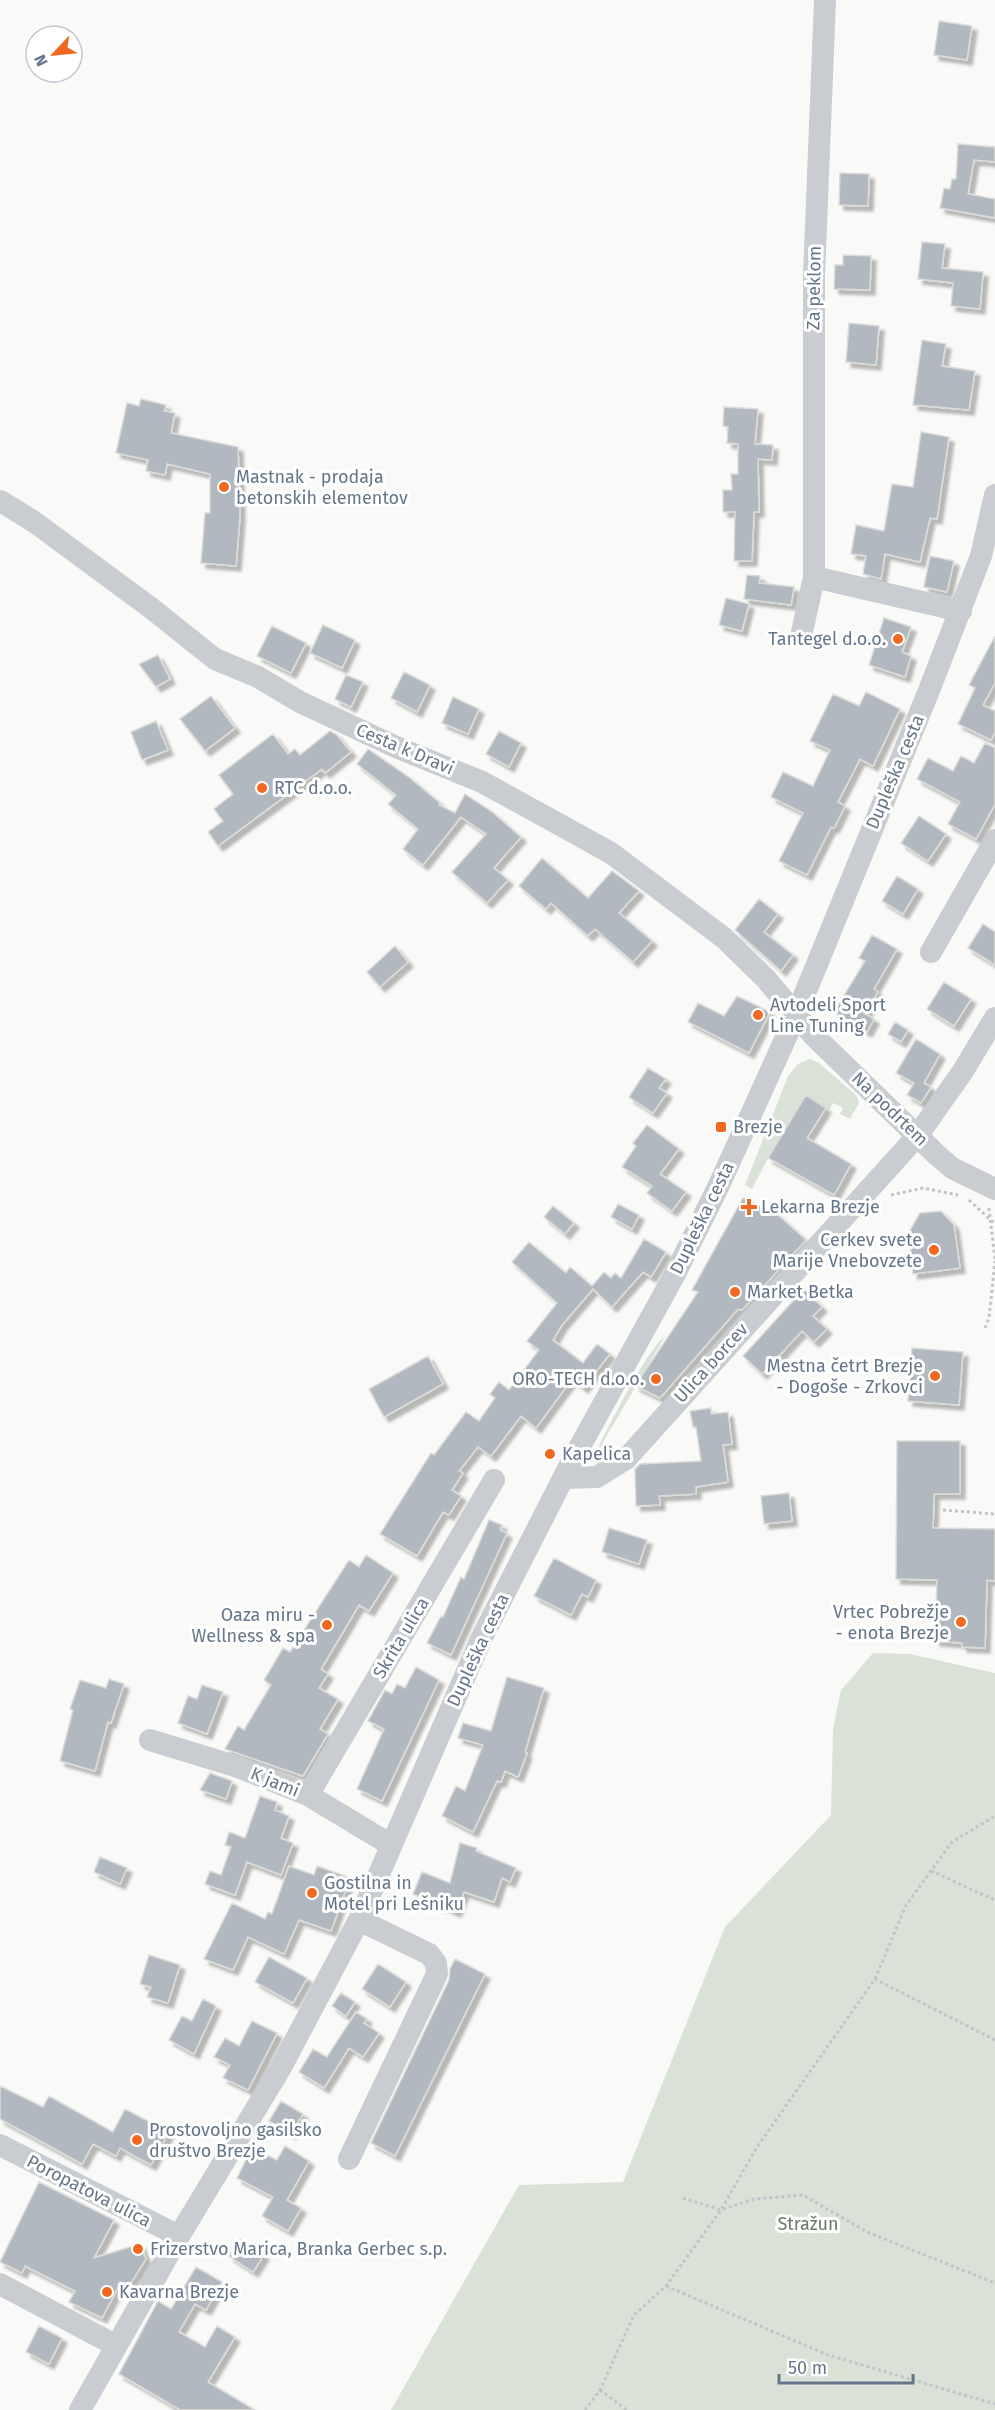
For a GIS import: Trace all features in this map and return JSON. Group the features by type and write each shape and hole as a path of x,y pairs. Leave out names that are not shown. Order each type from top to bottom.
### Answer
{"street":[{"name":"Za peklom","path":"802,632 814,577 814,276 825,0"},
{"name":"Dupleška cesta","path":"80,2410 178,2236 280,2070 359,1920 482,1637 564,1478 675,1274 719,1185 797,1014 961,610 981,556 995,495"},
{"name":"Cesta k Dravi","path":"0,501 33,521 214,659 258,677 300,702 396,747 482,782 611,853 724,938 797,1014"},
{"path":"814,577 961,610"},
{"path":"931,952 995,840"},
{"name":"Na podrtem","path":"797,1014 813,1035 952,1168 991,1195"},
{"name":"Ulica borcev","path":"564,1478 597,1477 626,1459 918,1135 963,1071 995,1018"},
{"name":"Skrita ulica","path":"308,1795 494,1480"},
{"name":"K jami","path":"150,1740 238,1767 308,1795 391,1845"},
{"path":"349,2159 437,1974 436,1963 429,1954 359,1920"},
{"name":"Poropatova ulica","path":"0,2145 178,2236"},
{"path":"0,2284 116,2345"}],"path":[{"path":"882,1197 908,1190 939,1190 968,1199 995,1224"},
{"path":"985,1328 989,1318 995,1268 991,1195"},
{"path":"943,1510 995,1514"},
{"path":"585,2410 600,2390 634,2315 666,2286 721,2210 757,2147 875,1979 906,1905 952,1842 995,1816"},
{"path":"931,1871 995,1900"},
{"path":"875,1979 995,2040"},
{"path":"683,2198 721,2210 754,2199 803,2195 867,2232 995,2283"},
{"path":"666,2286 828,2355 995,2404"},
{"path":"600,2390 627,2410"}],"green space":[{"path":"810,1059 819,1063 857,1096 859,1103 850,1119 840,1114 843,1108 833,1103 829,1110 806,1095 752,1189 745,1185 788,1076 798,1064"},
{"path":"665,1336 602,1444 609,1454 599,1464 595,1463 593,1458 626,1393 647,1358"},
{"name":"Stražun","path":"873,1653 910,1654 995,1673 995,2410 391,2410 519,2185 623,2182 725,1927 831,1815 833,1729 841,1690"}],"building":[{"path":"939,21 972,26 967,60 934,55"},
{"path":"958,144 995,147 995,162 974,160 968,194 995,199 995,218 940,208 944,188 950,189 952,179 956,179"},
{"path":"840,173 869,174 868,206 839,205"},
{"path":"922,242 945,244 942,268 983,272 980,309 951,306 953,283 918,279"},
{"path":"843,255 871,256 870,290 834,289 835,265 843,265"},
{"path":"849,323 879,326 876,365 846,362"},
{"path":"922,340 946,344 942,366 975,371 969,410 913,405"},
{"name":"Mastnak - prodaja betonskih elementov","path":"141,399 166,405 164,411 175,413 171,433 238,447 240,515 236,566 201,563 205,513 210,513 210,474 167,464 165,475 146,471 148,460 116,453 127,403 139,406"},
{"path":"724,407 758,409 755,444 773,445 772,460 758,459 759,512 754,512 752,561 734,561 735,512 723,512 723,490 732,490 731,474 738,474 738,444 727,443 728,427 723,426"},
{"path":"921,432 949,437 937,519 930,518 920,562 885,554 881,579 863,574 866,556 851,554 856,525 884,531 892,484 913,487"},
{"path":"930,556 954,561 947,592 924,587"},
{"path":"747,575 760,576 759,583 794,587 791,605 744,599"},
{"path":"726,598 749,604 742,631 719,625"},
{"path":"884,618 911,627 902,652 911,656 905,677 869,665"},
{"path":"323,625 355,640 342,668 310,653"},
{"path":"272,626 306,643 291,673 257,656"},
{"path":"995,636 995,683 983,705 995,711 995,732 991,740 958,724 975,688 969,685"},
{"path":"158,655 170,679 156,687 139,664"},
{"path":"404,672 430,685 417,712 391,698"},
{"path":"346,675 363,682 351,707 335,699"},
{"path":"866,692 900,709 873,766 860,759 838,802 845,806 834,828 831,827 807,875 779,861 803,813 771,797 783,772 813,786 830,750 810,741 833,694 859,706"},
{"path":"211,696 235,728 205,751 180,719"},
{"path":"453,697 479,709 468,734 442,723"},
{"path":"156,721 168,750 142,760 131,732"},
{"name":"RTC d.o.o.","path":"330,731 336,734 351,752 325,773 322,769 218,846 208,832 223,821 214,809 233,794 219,775 273,734 288,754 295,749 300,755"},
{"path":"499,731 521,743 509,767 486,754"},
{"path":"985,743 995,748 995,804 976,839 948,824 960,802 917,779 928,758 953,771 961,756 974,763"},
{"path":"368,749 410,778 440,803 439,805 455,813 465,794 491,811 521,837 494,868 508,880 487,903 452,872 486,834 461,817 423,865 403,849 418,829 388,804 396,795 357,764"},
{"path":"919,816 946,834 928,861 901,843"},
{"path":"542,858 588,898 612,871 639,891 619,913 652,941 633,962 595,929 588,936 551,903 546,909 519,886"},
{"path":"897,876 918,889 903,914 882,901"},
{"path":"759,899 778,914 764,932 793,955 781,971 735,930"},
{"path":"983,924 995,932 995,965 968,948"},
{"path":"872,935 897,949 874,989 878,992 865,1014 874,1019 867,1032 834,1012 865,961 859,958"},
{"path":"395,946 408,962 380,987 367,972"},
{"path":"944,982 971,999 954,1026 927,1009"},
{"path":"737,996 770,1012 749,1053 688,1022 698,1003 724,1016"},
{"path":"895,1022 908,1030 901,1042 888,1034"},
{"path":"916,1039 940,1054 924,1083 931,1087 921,1103 907,1095 914,1083 896,1073"},
{"path":"648,1068 666,1079 659,1088 667,1093 653,1113 629,1097"},
{"path":"806,1095 826,1108 807,1138 851,1164 834,1195 768,1158"},
{"path":"647,1125 679,1149 660,1174 686,1192 672,1211 647,1193 652,1186 622,1167 636,1146 633,1143"},
{"path":"743,1198 776,1213 806,1240 742,1310 738,1309 660,1398 635,1386 698,1292 692,1290"},
{"path":"618,1204 639,1215 632,1229 611,1217"},
{"path":"553,1206 574,1223 565,1234 544,1217"},
{"name":"Cerkev svete Marije Vnebovzete","path":"941,1211 954,1225 960,1268 913,1274 909,1232 920,1213"},
{"path":"644,1239 666,1252 651,1277 643,1272 612,1307 593,1289 562,1325 553,1340 583,1363 597,1344 610,1354 583,1388 572,1379 536,1428 521,1416 491,1456 478,1447 459,1471 463,1473 452,1490 461,1496 449,1515 443,1512 417,1556 380,1534 431,1453 434,1455 466,1412 479,1421 495,1398 490,1394 499,1382 509,1390 539,1350 527,1341 557,1303 512,1262 529,1242 566,1273 570,1267 592,1286 604,1272 611,1278 615,1273 621,1278"},
{"path":"804,1289 822,1307 813,1316 827,1329 814,1342 802,1331 762,1374 743,1356"},
{"name":"Mestna četrt Brezje - Dogoše - Zrkovci","path":"912,1348 963,1352 959,1405 908,1401"},
{"path":"428,1356 443,1384 384,1417 369,1389"},
{"path":"711,1408 711,1414 728,1412 732,1444 723,1445 728,1482 696,1487 696,1494 659,1496 660,1505 636,1506 635,1469 640,1464 701,1461 696,1427 693,1427 690,1411"},
{"path":"897,1441 960,1441 960,1494 934,1494 933,1528 995,1529 995,1581 987,1580 985,1648 962,1647 962,1643 935,1641 937,1580 896,1579"},
{"path":"789,1493 792,1521 764,1524 761,1496"},
{"path":"489,1520 502,1525 500,1530 507,1533 451,1655 427,1643 441,1616 443,1617 461,1577 464,1579"},
{"path":"609,1528 647,1540 639,1564 602,1552"},
{"path":"366,1555 393,1573 369,1611 359,1605 321,1669 328,1674 319,1688 338,1699 320,1729 328,1734 303,1776 225,1749 238,1726 244,1730 271,1685 264,1680 283,1648 290,1652 349,1560 359,1567"},
{"path":"554,1558 596,1580 588,1597 582,1594 571,1615 534,1596"},
{"path":"416,1667 439,1680 382,1801 357,1789 384,1729 368,1721 385,1690 392,1694 397,1684 405,1688"},
{"path":"507,1677 544,1688 525,1752 527,1753 518,1777 505,1771 501,1782 497,1781 473,1832 442,1816 456,1786 465,1791 483,1745 458,1738 463,1723 491,1731"},
{"path":"109,1679 124,1684 111,1723 108,1722 95,1771 60,1761 73,1710 70,1709 80,1680 106,1688"},
{"path":"202,1685 223,1692 207,1734 178,1723 188,1696 197,1699"},
{"path":"210,1773 232,1781 226,1799 200,1790"},
{"path":"260,1796 277,1802 275,1810 289,1816 281,1838 293,1843 281,1875 247,1862 235,1895 205,1884 210,1871 221,1875 231,1847 225,1845 229,1832 245,1838"},
{"path":"460,1843 477,1848 476,1851 516,1868 510,1882 502,1878 494,1902 464,1892 456,1912 413,1894 422,1872 450,1883"},
{"path":"100,1857 127,1868 120,1884 94,1872"},
{"path":"289,1866 314,1875 317,1866 350,1878 331,1931 299,1920 284,1954 248,1937 233,1970 204,1959 232,1903 265,1919 268,1912 272,1914"},
{"path":"149,1955 180,1965 168,2003 147,1997 151,1987 140,1984"},
{"path":"269,1957 307,1978 293,2003 255,1982"},
{"path":"455,1959 485,1974 395,2156 371,2143 449,1980 450,1969"},
{"path":"378,1964 406,1982 390,2007 362,1989"},
{"path":"341,1993 355,2002 346,2016 332,2006"},
{"path":"203,1999 216,2006 194,2054 169,2040 182,2016 192,2021"},
{"path":"356,2012 367,2019 364,2023 379,2033 363,2057 349,2048 324,2088 299,2072 313,2049 327,2057"},
{"path":"252,2021 277,2033 248,2090 223,2078 230,2065 214,2057 225,2038 239,2046"},
{"path":"0,2086 43,2107 49,2096 113,2132 125,2109 169,2132 151,2165 120,2148 116,2156 93,2144 82,2164 0,2119"},
{"path":"281,2101 303,2114 291,2134 269,2121"},
{"path":"285,2146 309,2161 287,2200 301,2208 288,2231 262,2216 273,2197 237,2178 252,2148 277,2160"},
{"path":"39,2182 114,2220 94,2258 140,2244 146,2259 129,2286 121,2282 102,2318 69,2302 75,2291 25,2266 22,2273 0,2262"},
{"path":"240,2239 264,2255 253,2272 229,2256"},
{"path":"196,2267 222,2282 206,2310 195,2304 179,2332 205,2347 217,2326 235,2337 208,2382 255,2410 180,2410 119,2374 158,2301 171,2309"},
{"path":"39,2326 62,2338 49,2364 26,2352"}],"place":[{"name":"Mastnak - prodaja betonskih elementov","path":"224,487"},
{"name":"Tantegel d.o.o.","path":"898,639"},
{"name":"RTC d.o.o.","path":"262,788"},
{"name":"Avtodeli Sport Line Tuning","path":"758,1015"},
{"name":"Brezje","path":"721,1127"},
{"name":"Lekarna Brezje","path":"749,1207"},
{"name":"Cerkev svete Marije Vnebovzete","path":"934,1250"},
{"name":"Market Betka","path":"735,1292"},
{"name":"Mestna četrt Brezje - Dogoše - Zrkovci","path":"935,1376"},
{"name":"ORO-TECH d.o.o.","path":"656,1379"},
{"name":"Kapelica","path":"550,1454"},
{"name":"Vrtec Pobrežje - enota Brezje","path":"961,1622"},
{"name":"Oaza miru - Wellness & spa","path":"327,1625"},
{"name":"Gostilna in Motel pri Lešniku","path":"312,1893"},
{"name":"Prostovoljno gasilsko društvo Brezje","path":"137,2140"},
{"name":"Frizerstvo Marica, Branka Gerbec s.p.","path":"138,2249"},
{"name":"Kavarna Brezje","path":"107,2292"}]}
